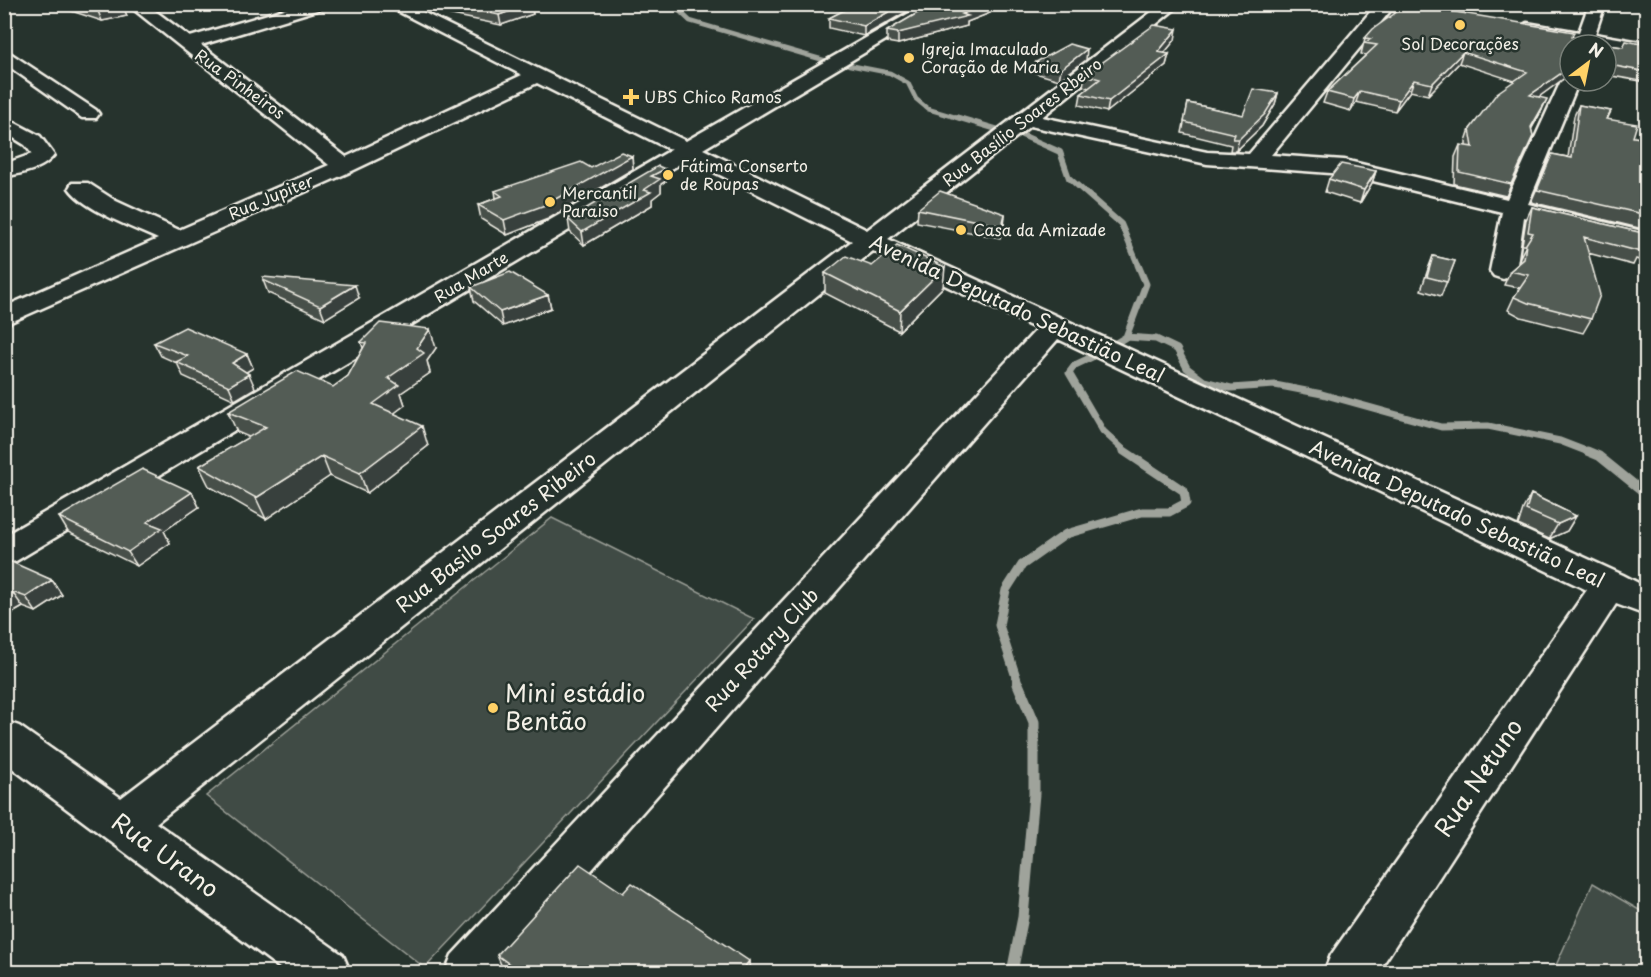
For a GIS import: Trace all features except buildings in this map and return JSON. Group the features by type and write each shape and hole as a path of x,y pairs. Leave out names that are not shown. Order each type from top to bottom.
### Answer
{"street":[{"name":"Rua Pinheiros","path":"135,4 185,44 282,114 344,165"},
{"path":"185,44 321,4"},
{"name":"Avenida Deputado Sebastião Leal","path":"392,4 685,151 871,241 1628,593"},
{"name":"Rua Marte","path":"4,552 938,4"},
{"name":"Rua Basílio Soares Rbeiro","path":"871,241 1173,4"},
{"path":"1587,33 1597,4"},
{"path":"1255,160 1386,5 1469,18"},
{"path":"1515,26 1558,35"},
{"path":"1618,45 1647,48"},
{"path":"4,54 89,114"},
{"path":"4,75 26,69"},
{"name":"Rua Jupiter","path":"14,312 175,238 344,165 536,76"},
{"path":"1503,271 1514,207 1566,93"},
{"path":"1025,119 1207,158 1344,167 1647,239"},
{"path":"4,123 42,149 43,154 36,161 4,171"},
{"path":"80,188 108,206 175,238"},
{"name":"Rua Basilo Soares Ribeiro","path":"121,824 871,241"},
{"path":"4,287 14,312"},
{"name":"Rua Rotary Club","path":"470,972 1054,327"},
{"name":"Rua Netuno","path":"1349,972 1628,593"},
{"name":"Rua Urano","path":"4,738 325,972"}],"shaded area":[{"name":"Mini estádio Bentão","path":"552,518 754,619 425,968 206,796"},
{"path":"1593,883 1646,914 1646,972 1553,972"}],"waterway":[{"path":"672,4 690,21 827,61"},
{"path":"849,65 890,73 908,83 916,99 928,109 962,119"},
{"path":"956,117 996,129"},
{"path":"1022,135 1060,152 1069,178 1121,224 1139,267"},
{"path":"1126,337 1146,284 1138,265"},
{"path":"1116,343 1126,337"},
{"path":"1126,337 1156,339 1177,349 1187,368 1204,381 1231,388 1275,385 1322,394 1441,427 1488,426 1560,441 1591,453"},
{"path":"1092,357 1075,365 1069,373 1103,431 1127,453"},
{"path":"1587,451 1599,456 1646,494"},
{"path":"1019,686 999,625 1006,590 1022,565 1066,534 1142,512 1169,512 1186,503 1184,491 1127,453"},
{"path":"1012,972 1023,917 1034,794 1034,722 1018,684"}],"place":[{"name":"Sol Decorações","path":"1460,25"},
{"name":"Igreja Imaculado Coração de Maria","path":"909,58"},
{"name":"UBS Chico Ramos","path":"631,97"},
{"name":"Fátima Conserto de Roupas","path":"668,175"},
{"name":"Mercantil Paraiso","path":"550,202"},
{"name":"Casa da Amizade","path":"961,230"},
{"name":"Mini estádio Bentão","path":"493,708"}]}
